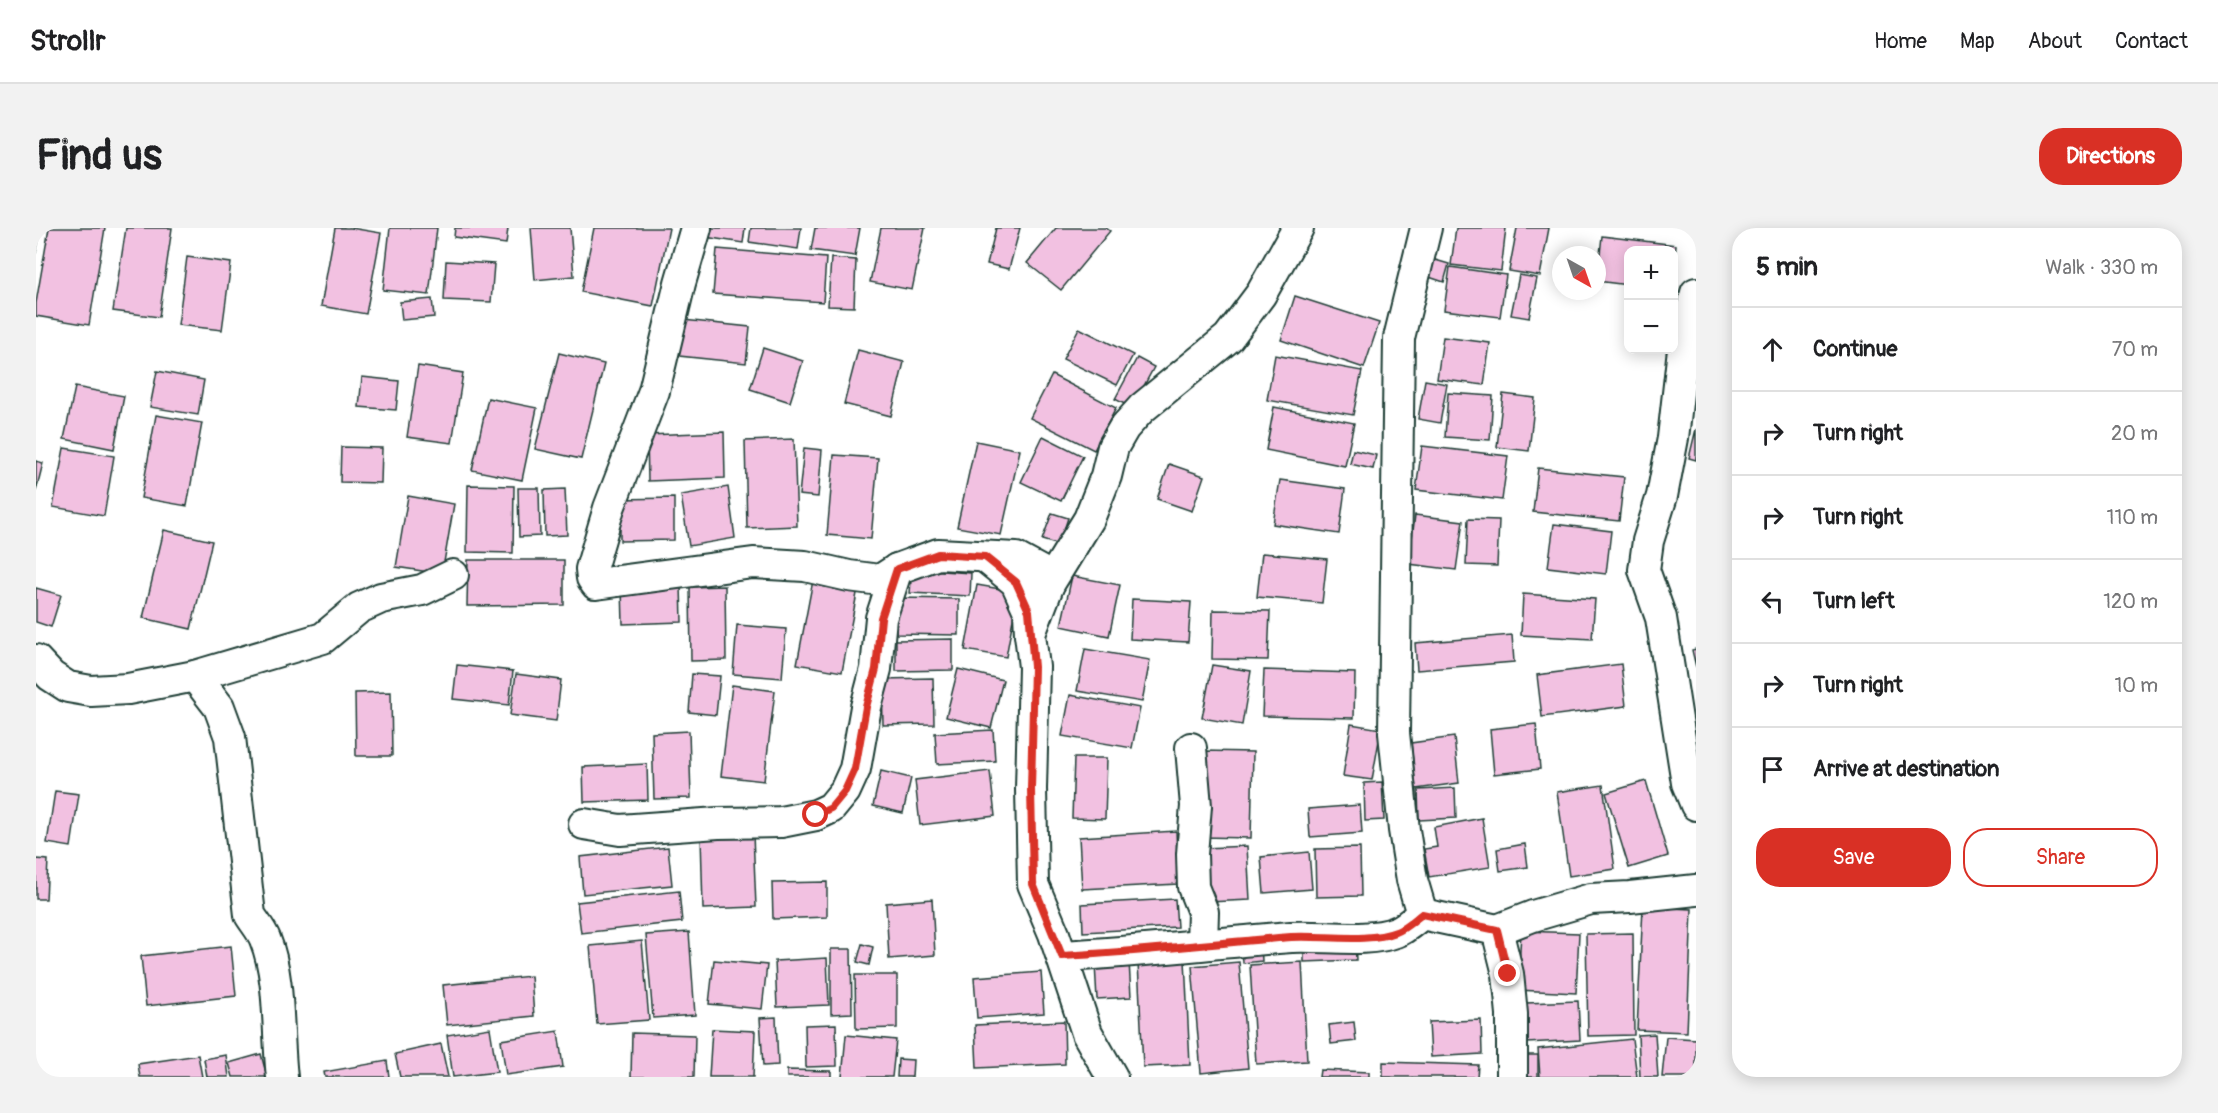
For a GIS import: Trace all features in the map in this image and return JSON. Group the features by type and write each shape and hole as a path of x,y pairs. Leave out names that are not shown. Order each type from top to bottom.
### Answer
{"street":[{"path":"696,228 654,391 609,508 591,569 592,578 596,584 753,563 805,566 880,580 897,569 938,554 1016,558 1040,572 1049,584"},
{"path":"1030,634 1049,584 1089,519 1106,476 1113,447 1124,428 1142,408 1228,338 1261,294 1298,228"},
{"path":"1422,914 1412,880 1394,733 1399,338 1426,228"},
{"path":"1696,293 1684,340 1672,438 1662,496 1648,541 1644,570 1662,618 1687,783 1696,805"},
{"path":"985,557 1016,582 1029,611 1034,667 1031,789 1033,884 1062,956 1087,1033 1112,1077"},
{"path":"584,824 620,830 718,823 781,822 816,815 831,808 845,791 855,769 866,707 876,669 881,618 897,569"},
{"path":"36,660 51,676 68,687 91,691 128,689 195,676 323,638 359,608 381,598 422,590 453,575"},
{"path":"195,676 219,707 230,737 250,915 265,939 277,987 278,1044 282,1077"},
{"path":"1191,748 1196,806 1192,854 1193,887 1203,912 1202,944"},
{"path":"1062,956 1140,952 1202,944 1293,937 1372,936 1396,932 1422,914 1497,930 1533,916 1591,899 1696,890"},
{"path":"1497,930 1508,974 1512,1014 1512,1077"}],"building":[{"path":"36,228 41,228 36,253"},
{"path":"49,228 105,228 89,325 36,316 36,303"},
{"path":"126,228 172,228 159,317 113,311"},
{"path":"335,228 381,233 366,314 321,306"},
{"path":"390,228 437,228 429,295 383,290"},
{"path":"455,228 508,228 506,244 454,237"},
{"path":"531,228 570,228 574,276 535,280"},
{"path":"594,228 669,228 653,306 581,292"},
{"path":"706,228 745,228 743,243 705,237"},
{"path":"751,228 801,228 798,249 749,242"},
{"path":"815,228 860,228 855,256 811,250"},
{"path":"881,228 925,228 912,290 870,282"},
{"path":"996,228 1020,228 1009,269 987,264"},
{"path":"1056,228 1106,228 1110,231 1061,290 1027,263"},
{"path":"1456,228 1506,228 1501,271 1451,265"},
{"path":"1517,228 1549,228 1540,276 1509,271"},
{"path":"1602,236 1676,245 1624,246 1624,284 1606,282 1606,246 1601,246"},
{"path":"717,249 826,258 823,302 713,294"},
{"path":"187,257 231,263 222,330 178,325"},
{"path":"831,258 856,260 854,307 828,306"},
{"path":"1432,259 1449,264 1444,282 1426,276"},
{"path":"446,261 494,264 491,302 444,300"},
{"path":"1450,267 1506,275 1500,317 1444,310"},
{"path":"1519,275 1537,278 1529,318 1511,315"},
{"path":"1295,296 1379,323 1364,368 1281,340"},
{"path":"432,299 434,317 402,320 400,302"},
{"path":"683,320 750,327 746,363 679,356"},
{"path":"1079,328 1133,355 1117,385 1063,359"},
{"path":"1443,337 1490,343 1484,385 1437,379"},
{"path":"763,348 803,361 790,402 750,389"},
{"path":"858,350 904,362 891,416 844,404"},
{"path":"559,353 604,364 581,459 535,449"},
{"path":"1275,355 1362,371 1353,415 1267,400"},
{"path":"1137,358 1154,367 1132,408 1115,399"},
{"path":"418,366 463,373 452,443 407,437"},
{"path":"157,371 204,380 198,415 150,407"},
{"path":"1052,375 1116,408 1094,450 1030,418"},
{"path":"362,377 399,381 396,410 359,407"},
{"path":"1425,380 1447,384 1440,423 1418,419"},
{"path":"75,387 124,396 114,449 64,439"},
{"path":"1448,393 1493,396 1490,440 1445,437"},
{"path":"1503,394 1535,398 1529,451 1497,447"},
{"path":"488,398 537,408 522,480 472,470"},
{"path":"1274,407 1354,423 1345,466 1266,450"},
{"path":"156,415 202,423 187,506 141,498"},
{"path":"1696,429 1696,460 1689,458"},
{"path":"724,432 725,478 648,481 647,435"},
{"path":"1043,436 1083,456 1061,501 1021,482"},
{"path":"794,439 797,526 747,528 745,441"},
{"path":"976,441 1020,450 1001,535 957,527"},
{"path":"1422,446 1508,456 1502,500 1416,490"},
{"path":"341,447 382,448 381,483 340,482"},
{"path":"64,448 114,456 104,516 53,507"},
{"path":"804,448 822,450 818,497 799,495"},
{"path":"1353,450 1376,455 1373,469 1350,464"},
{"path":"834,455 878,458 871,539 827,535"},
{"path":"36,461 43,463 36,491"},
{"path":"1169,464 1204,476 1192,511 1157,499"},
{"path":"1538,468 1624,477 1619,521 1533,512"},
{"path":"1280,480 1345,489 1339,534 1273,524"},
{"path":"468,485 514,486 513,553 467,552"},
{"path":"728,487 735,538 689,546 681,495"},
{"path":"518,488 539,488 540,536 519,537"},
{"path":"565,489 567,535 545,536 544,490"},
{"path":"408,496 454,504 442,574 396,567"},
{"path":"674,498 674,540 620,541 620,499"},
{"path":"1052,513 1068,518 1059,545 1042,540"},
{"path":"1415,515 1463,521 1456,570 1409,564"},
{"path":"1468,519 1499,520 1497,566 1466,565"},
{"path":"1554,524 1611,531 1606,574 1548,567"},
{"path":"164,530 212,541 191,629 143,618"},
{"path":"1262,553 1327,559 1322,603 1257,597"},
{"path":"468,560 564,560 564,605 467,606"},
{"path":"912,569 971,573 970,596 910,593"},
{"path":"1072,576 1120,585 1109,636 1061,626"},
{"path":"813,580 858,588 842,672 797,664"},
{"path":"681,585 682,622 623,624 622,587"},
{"path":"977,585 1018,592 1006,657 965,650"},
{"path":"725,586 726,660 691,661 690,587"},
{"path":"36,588 61,595 51,627 36,622"},
{"path":"1523,594 1595,599 1592,639 1521,635"},
{"path":"897,598 959,599 959,635 896,634"},
{"path":"1132,599 1191,602 1188,642 1130,639"},
{"path":"1213,610 1270,611 1268,660 1212,659"},
{"path":"737,625 786,629 782,678 733,674"},
{"path":"1512,635 1514,662 1417,670 1415,643"},
{"path":"953,639 953,670 896,671 896,640"},
{"path":"1085,649 1150,660 1142,702 1077,691"},
{"path":"1696,649 1696,667 1692,650"},
{"path":"1621,664 1626,706 1542,717 1537,675"},
{"path":"457,665 513,671 509,705 453,699"},
{"path":"1212,665 1251,671 1242,725 1202,718"},
{"path":"958,669 1003,680 991,728 946,717"},
{"path":"1264,670 1355,673 1354,718 1262,716"},
{"path":"516,674 561,680 556,721 510,715"},
{"path":"692,674 720,676 716,715 689,712"},
{"path":"933,678 934,724 883,725 882,679"},
{"path":"732,685 775,691 764,781 721,776"},
{"path":"391,692 392,756 356,756 355,693"},
{"path":"1070,695 1140,708 1132,748 1062,736"},
{"path":"1351,724 1381,729 1372,780 1343,776"},
{"path":"1536,724 1540,769 1494,774 1490,729"},
{"path":"993,730 995,761 937,764 935,733"},
{"path":"689,731 691,798 654,799 652,733"},
{"path":"1454,737 1459,783 1416,789 1411,743"},
{"path":"1203,751 1253,752 1251,838 1201,837"},
{"path":"1074,758 1107,758 1105,819 1072,818"},
{"path":"647,764 648,800 584,802 583,767"},
{"path":"881,771 911,778 903,813 873,806"},
{"path":"990,771 995,816 920,825 915,780"},
{"path":"1646,781 1668,856 1629,868 1606,793"},
{"path":"1382,782 1384,820 1365,821 1364,783"},
{"path":"1603,785 1615,869 1569,876 1557,792"},
{"path":"1455,788 1456,818 1419,820 1418,790"},
{"path":"55,791 79,794 71,847 47,843"},
{"path":"1360,805 1362,833 1310,837 1308,809"},
{"path":"1482,818 1490,867 1429,877 1424,849 1437,847 1434,827"},
{"path":"1176,831 1178,884 1082,889 1079,837"},
{"path":"753,834 756,907 703,909 701,836"},
{"path":"1525,844 1528,867 1500,871 1497,849"},
{"path":"1247,846 1250,900 1208,902 1205,848"},
{"path":"668,847 672,885 583,894 580,857"},
{"path":"1360,848 1361,896 1316,897 1315,849"},
{"path":"1309,852 1312,889 1264,893 1261,857"},
{"path":"36,859 48,860 46,899 36,899"},
{"path":"827,882 827,917 773,919 772,883"},
{"path":"679,891 682,922 581,933 577,902"},
{"path":"932,899 935,955 889,959 886,903"},
{"path":"1175,899 1177,927 1083,932 1082,904"},
{"path":"1643,907 1692,909 1687,1032 1637,1030"},
{"path":"1521,931 1579,933 1576,993 1518,990"},
{"path":"689,932 695,1015 653,1018 646,935"},
{"path":"1633,933 1634,1035 1588,1036 1586,934"},
{"path":"1355,939 1356,960 1304,962 1304,941"},
{"path":"642,941 649,1020 597,1024 590,946"},
{"path":"862,944 873,947 869,965 857,962"},
{"path":"1261,944 1262,961 1243,963 1242,946"},
{"path":"231,946 236,996 146,1006 141,956"},
{"path":"831,949 851,949 852,1013 831,1014"},
{"path":"827,958 829,1005 777,1007 775,961"},
{"path":"714,960 767,965 762,1009 709,1004"},
{"path":"1185,960 1190,1065 1143,1067 1138,962"},
{"path":"1129,961 1131,997 1097,999 1095,964"},
{"path":"1239,962 1248,1068 1201,1073 1192,966"},
{"path":"1302,962 1307,1061 1256,1064 1250,965"},
{"path":"1041,972 1044,1013 977,1018 974,977"},
{"path":"855,975 897,975 897,1028 856,1029"},
{"path":"531,976 534,1016 447,1025 443,985"},
{"path":"1578,1001 1580,1040 1527,1043 1526,1003"},
{"path":"776,1017 778,1065 763,1066 760,1018"},
{"path":"1481,1020 1482,1054 1431,1057 1429,1022"},
{"path":"1064,1021 1065,1064 977,1068 975,1025"},
{"path":"1354,1022 1356,1041 1331,1044 1329,1025"},
{"path":"836,1024 837,1066 806,1067 805,1025"},
{"path":"490,1028 497,1072 453,1077 447,1035"},
{"path":"712,1029 755,1031 753,1077 709,1077"},
{"path":"558,1031 563,1067 506,1075 501,1040"},
{"path":"632,1033 695,1035 694,1077 631,1077"},
{"path":"1655,1034 1658,1077 1640,1077 1638,1035"},
{"path":"846,1035 896,1040 892,1077 842,1077"},
{"path":"1666,1037 1696,1039 1696,1077 1662,1077"},
{"path":"1632,1039 1637,1077 1540,1077 1538,1049"},
{"path":"441,1044 448,1077 400,1077 395,1054"},
{"path":"261,1054 267,1077 233,1077 229,1063"},
{"path":"198,1055 202,1077 140,1077 138,1064"},
{"path":"226,1055 229,1077 207,1077 204,1059"},
{"path":"1514,1055 1538,1055 1538,1077 1514,1077"},
{"path":"898,1059 913,1060 912,1077 897,1077"},
{"path":"387,1061 389,1077 325,1077 324,1072"},
{"path":"1383,1062 1478,1065 1477,1077 1383,1077"},
{"path":"787,1070 831,1071 831,1077 787,1077"},
{"path":"1320,1070 1369,1072 1369,1077 1319,1077"}],"route":[{"path":"816,815 831,808 845,791 855,769 866,707 876,669 881,618 897,569 938,554 985,557 1016,582 1029,611 1034,667 1031,789 1033,884 1062,956 1140,952 1202,944 1293,937 1372,936 1396,932 1422,914 1497,930 1508,974"}]}
